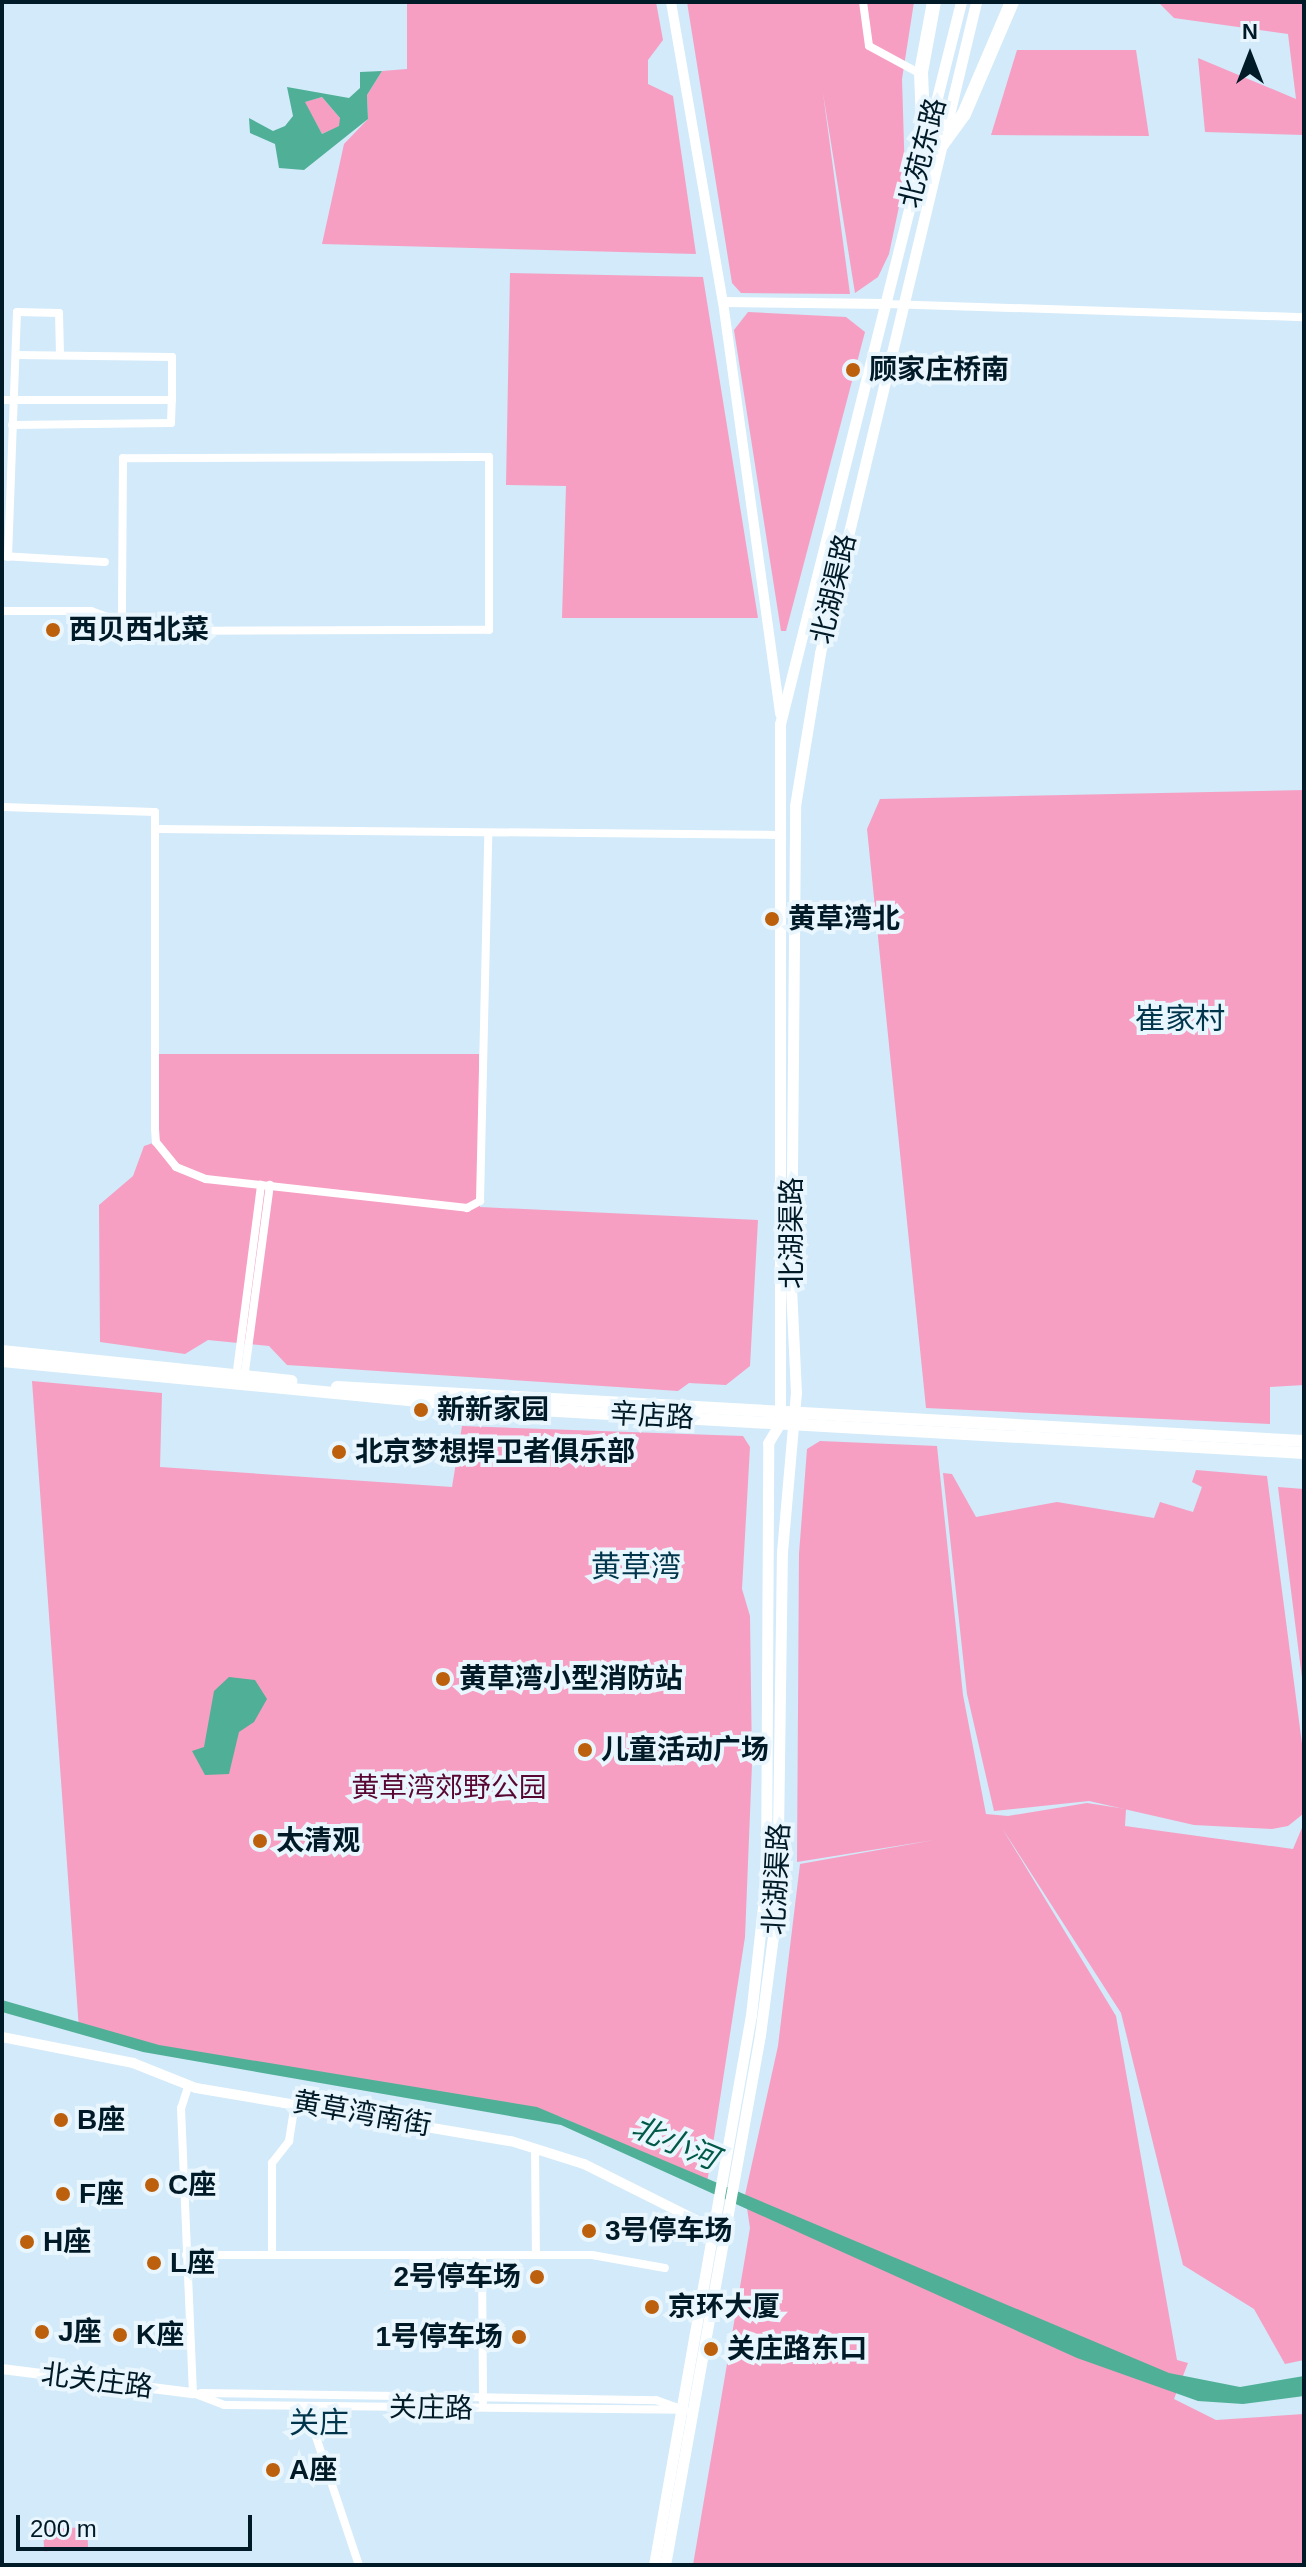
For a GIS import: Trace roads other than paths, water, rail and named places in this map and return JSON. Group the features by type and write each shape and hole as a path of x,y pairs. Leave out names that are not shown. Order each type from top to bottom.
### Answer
{"highway":[{"path":"931,148 921,72 934,2"},
{"path":"931,148 964,114 1012,2"}],"main road":[{"name":"北苑东路","path":"900,303 961,2"},
{"name":"北苑东路","path":"886,304 976,2"},
{"name":"北湖渠路","path":"794,1411 795,806 817,667 900,303"},
{"name":"北湖渠路","path":"730,2166 777,1906 782,1552 787,1444 780,724 886,304"},
{"name":"辛店路","path":"2,1351 240,1379"},
{"name":"辛店路","path":"2,1361 785,1420 1304,1453"},
{"name":"辛店路","path":"785,1420 794,1411 1304,1441"},
{"name":"北湖渠路","path":"730,2166 763,1928 768,1443 785,1420"},
{"path":"654,2565 686,2410 730,2166"},
{"path":"665,2565 712,2228 721,2214"}],"street":[{"path":"671,2 723,302 778,665 780,724"},
{"path":"863,2 869,46 915,71"},
{"path":"723,302 900,303 1304,317"},
{"path":"60,353 59,313 17,312 16,355 7,400 12,425 5,556 105,562"},
{"path":"12,425 171,423 172,357 60,353 16,355"},
{"path":"7,400 172,400"},
{"path":"2,611 31,607 122,618 145,631 489,630 489,457 123,458 122,618"},
{"path":"2,807 146,808 155,812 158,829 156,1142 188,1175 467,1208 480,1201 488,835"},
{"path":"158,829 475,829 488,835 779,835"},
{"path":"240,1379 265,1185"},
{"name":"黄草湾南街","path":"2,2037 174,2074 188,2087 295,2102 535,2148 584,2164 712,2228"},
{"path":"188,2087 181,2108 193,2393"},
{"path":"272,2253 272,2163 289,2141 295,2102"},
{"path":"535,2148 536,2255"},
{"path":"186,2255 592,2255 665,2268"},
{"path":"482,2255 483,2409"},
{"name":"北关庄路","path":"2,2369 193,2393"},
{"name":"关庄路","path":"193,2393 656,2400 686,2410"},
{"name":"关庄路","path":"193,2393 224,2405 686,2410"},
{"path":"306,2407 359,2565"}],"place":[{"name":"顾家庄桥南","path":"853,370"},
{"name":"西贝西北菜","path":"53,630"},
{"name":"黄草湾北","path":"772,919"},
{"name":"新新家园","path":"421,1410"},
{"name":"北京梦想捍卫者俱乐部","path":"339,1452"},
{"name":"黄草湾小型消防站","path":"443,1679"},
{"name":"儿童活动广场","path":"585,1750"},
{"name":"太清观","path":"260,1841"},
{"name":"B座","path":"61,2120"},
{"name":"C座","path":"152,2185"},
{"name":"F座","path":"63,2194"},
{"name":"3号停车场","path":"589,2231"},
{"name":"H座","path":"27,2242"},
{"name":"L座","path":"154,2263"},
{"name":"2号停车场","path":"537,2277"},
{"name":"京环大厦","path":"652,2307"},
{"name":"J座","path":"42,2332"},
{"name":"K座","path":"120,2335"},
{"name":"1号停车场","path":"519,2337"},
{"name":"关庄路东口","path":"711,2349"},
{"name":"A座","path":"273,2470"}],"district":[{"name":"崔家村","path":"1180,1019"},
{"name":"黄草湾","path":"636,1567"},
{"name":"关庄","path":"319,2423"}],"park label":[{"name":"黄草湾郊野公园","path":"449,1788"}],"water label":[{"name":"北小河","path":"675,2143"}]}
